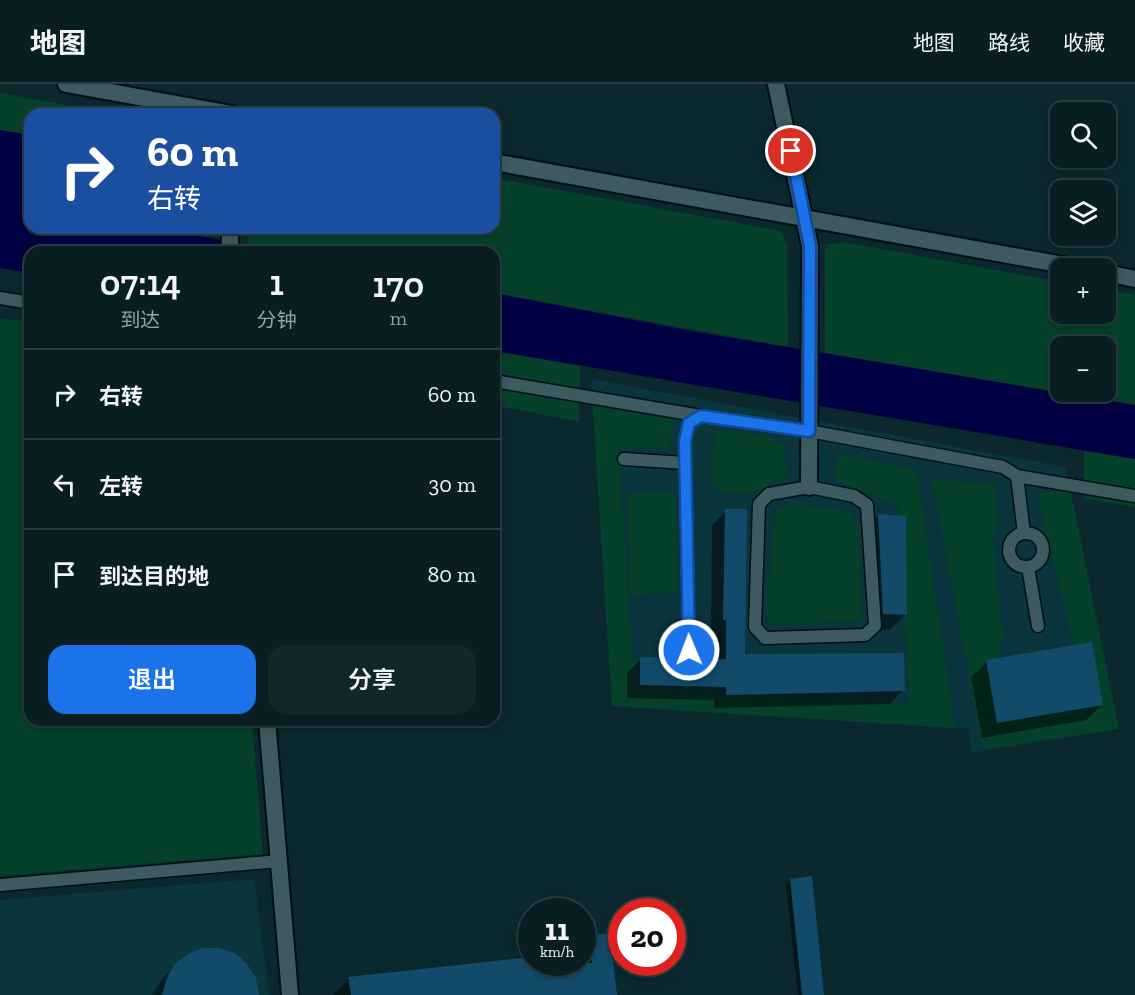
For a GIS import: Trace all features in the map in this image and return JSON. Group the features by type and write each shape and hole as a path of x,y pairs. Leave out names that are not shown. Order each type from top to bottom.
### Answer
{"street":[{"path":"66,84 198,108"},
{"path":"776,84 810,246 809,487"},
{"path":"500,163 1050,263"},
{"path":"1116,275 1135,279"},
{"path":"268,726 290,995"}],"lane":[{"path":"0,298 24,302"},
{"path":"500,382 701,416 809,431 1003,466 1017,476 1135,496"},
{"path":"689,650 685,441 689,423 701,416"},
{"path":"624,459 686,463"},
{"path":"1017,476 1024,533"},
{"path":"809,487 854,496 867,505 875,626 865,635 765,638 755,627 759,504 769,494 809,487"},
{"path":"1024,533 1034,535 1043,547 1038,562 1028,567 1017,564 1010,555 1014,538 1024,533"},
{"path":"1028,567 1038,626"},
{"path":"0,885 279,861"}],"shaded area":[{"path":"0,130 24,134 24,234 193,234 252,246 24,246 24,272 0,268"},
{"path":"500,294 697,332 1050,391 1050,402 1116,402 1135,405 1135,459 500,352"},
{"path":"591,379 1065,467 1119,729 970,753 969,729 612,706"},
{"path":"254,879 269,995 0,995 0,900"}],"green space":[{"path":"0,93 85,108 24,108 24,134 0,130"},
{"path":"500,179 781,231 787,246 788,347 500,294 500,246 247,245 248,234 500,234"},
{"path":"844,242 1050,280 1050,324 1116,324 1116,292 1135,295 1135,405 1116,402 1116,336 1050,336 1050,391 825,353 825,245"},
{"path":"0,318 24,321 24,726 252,726 263,854 0,876"},
{"path":"500,352 580,366 579,422 500,406"},
{"path":"592,396 673,410 670,449 618,447 635,690 910,705 898,505 838,482 835,468 840,453 917,471 955,728 612,706"},
{"path":"714,431 767,435 784,447 787,477 750,492 731,493 712,487"},
{"path":"1084,451 1135,459 1135,507 1084,499"},
{"path":"932,480 995,484 999,521 993,536 1003,636 1000,648 1005,710 1087,700 1037,494 1070,488 1119,729 983,749"},
{"path":"627,493 675,493 678,593 630,595"},
{"path":"790,503 848,511 857,522 862,621 771,624 766,614 775,512"}],"building":[{"path":"725,509 747,509 745,654 904,653 905,691 726,695 726,687 640,685 640,657 726,659 726,620 723,620"},
{"path":"878,514 906,516 907,615 883,614"},
{"path":"1092,642 1103,705 997,723 986,660"},
{"path":"812,876 824,995 802,995 790,879"},
{"path":"608,933 608,976 615,976 617,995 351,995 348,977 518,958 518,976 596,976 596,934"},
{"path":"202,948 219,948 235,953 247,964 256,978 259,995 162,995 168,975 176,963"}],"route":[{"path":"689,650 685,441 689,423 701,416 809,431 810,246 791,151"}]}
